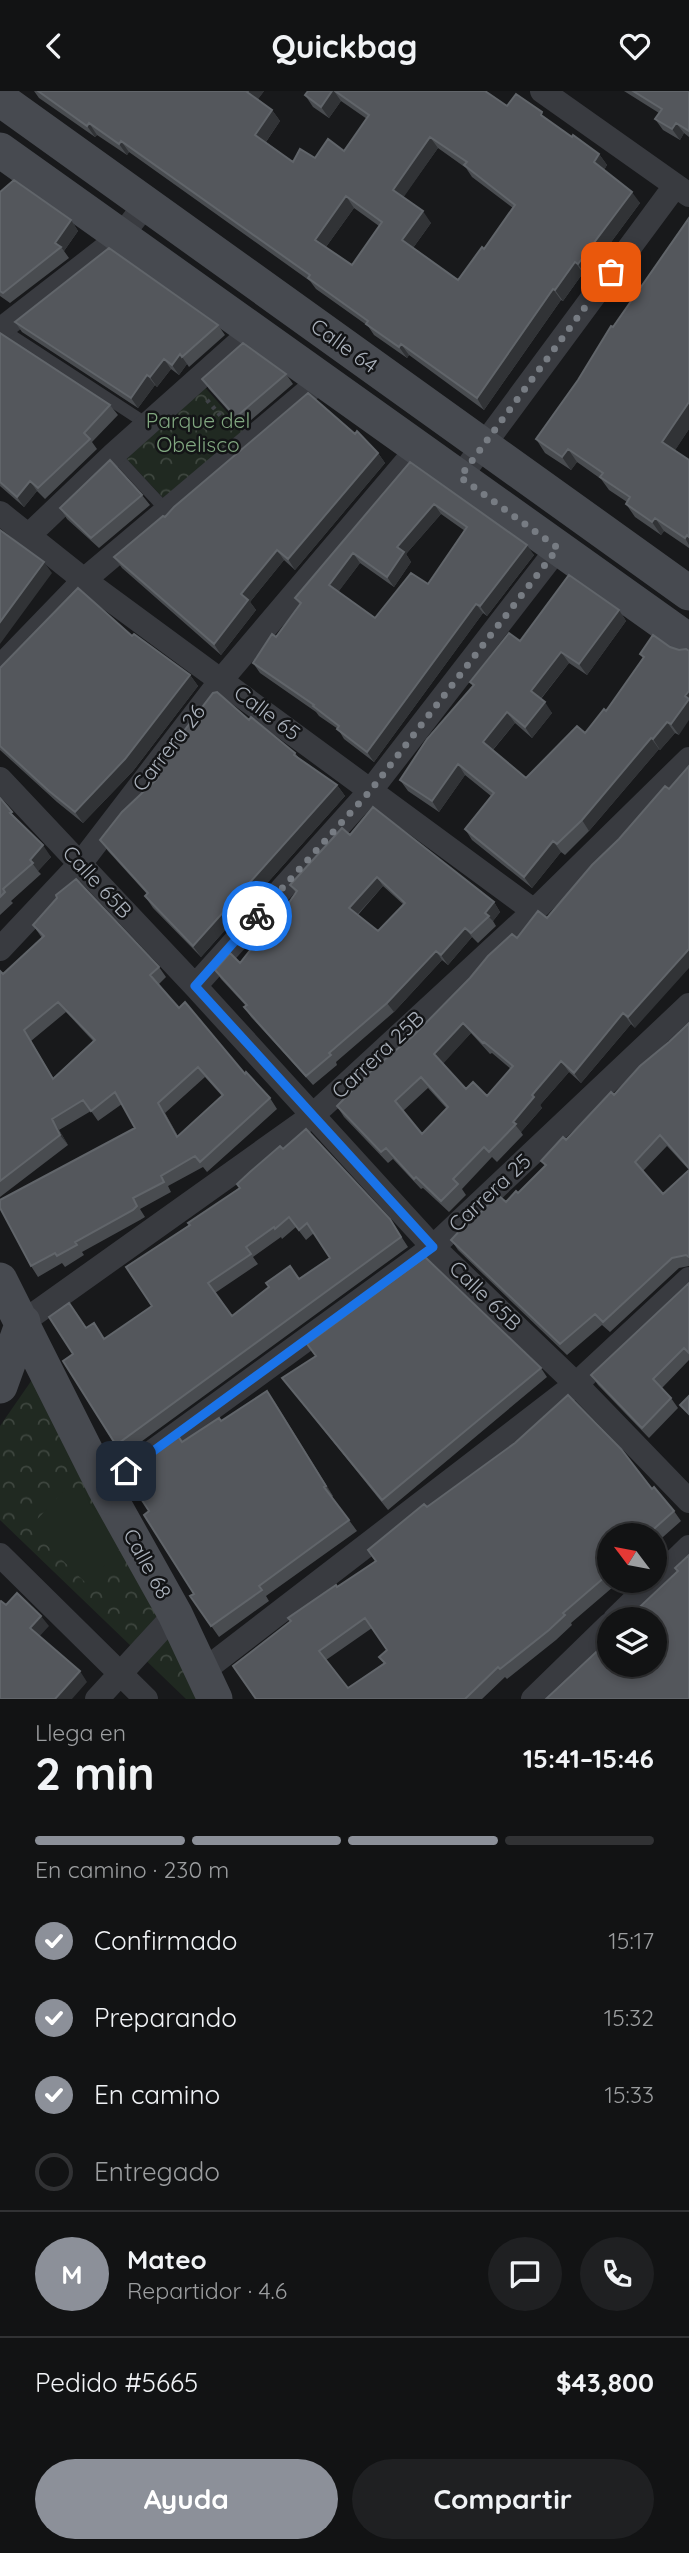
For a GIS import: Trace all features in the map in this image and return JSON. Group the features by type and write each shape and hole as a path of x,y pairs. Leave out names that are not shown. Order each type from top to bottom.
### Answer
{"street":[{"path":"460,477 682,190 542,91"},
{"name":"Calle 64","path":"0,99 689,593"},
{"name":"Calle 64","path":"0,150 689,641"},
{"path":"0,329 121,236 146,204"},
{"path":"29,535 114,454 253,330"},
{"path":"0,667 84,580 322,380"},
{"name":"Carrera 26","path":"0,949 80,864 222,679 418,448"},
{"name":"Calle 65","path":"0,513 84,580 534,911"},
{"path":"195,986 371,790 558,548"},
{"name":"Carrera 25B","path":"23,1322 312,1116 534,911 689,759"},
{"name":"Calle 65B","path":"0,779 195,986 433,1247 576,1384 689,1501"},
{"name":"Carrera 25","path":"104,1486 433,1247 689,1005"},
{"path":"208,1685 576,1384 689,1279"},
{"name":"Calle 68","path":"0,1280 104,1486 175,1614 208,1685"},
{"path":"0,1386 23,1322"},
{"path":"627,1607 689,1547"},
{"path":"0,1555 146,1699"},
{"path":"97,1699 175,1614"},
{"path":"533,1699 597,1637"}],"lane":[{"path":"0,329 148,424"},
{"path":"114,454 166,510"}],"path":[{"path":"192,383 245,444"}],"green space":[{"name":"Parque del Obelisco","path":"203,385 247,435 167,502 124,456"},
{"path":"36,1374 199,1699 186,1699 0,1520 0,1426"},
{"path":"63,1492 121,1548 87,1584 29,1528"}],"building":[{"path":"38,91 248,91 272,110 255,135 293,162 300,149 315,158 328,139 344,151 369,115 335,91 485,91 507,106 516,94 542,112 541,115 599,154 594,162 632,192 578,264 575,262 555,290 553,289 477,398 401,344 399,347 366,324 368,321 308,278 310,275 121,141 119,144 89,123 87,126","holes":["430,137 467,162 464,165 515,205 458,280 402,240 423,211 393,190","346,196 382,222 352,265 315,240"]},
{"path":"308,91 332,91 321,107 305,95"},
{"path":"633,91 689,91 689,131 676,123 672,129 655,119 662,109"},
{"path":"14,180 71,220 55,243 61,247 3,293 0,291 0,192"},
{"path":"689,218 689,402 662,442 689,460 689,537 687,535 685,538 655,518 652,522 626,504 630,497 600,477 603,473 568,449 562,457 536,439 578,380 611,326 613,327"},
{"path":"109,248 218,325 182,357 180,354 172,365 164,359 150,377 147,375 131,398 15,322"},
{"path":"0,333 110,405 84,433 90,439 38,488 30,481 17,497 0,482"},
{"path":"243,343 286,374 236,417 202,379"},
{"path":"308,393 355,434 357,431 378,453 288,559 277,550 241,594 248,600 214,644 114,557 165,517"},
{"path":"110,460 142,495 91,538 60,508"},
{"path":"410,462 527,545 480,606 476,604 367,752 337,729 339,726 314,705 253,663 272,634 276,637 301,603 295,598","holes":["434,504 467,527 428,584 411,573 375,618 329,585 353,553 387,577 404,552 397,547"]},
{"path":"0,530 44,562 0,622"},
{"path":"569,575 619,610 579,664 561,652 531,691 545,702 525,727 507,712 483,742 526,778 577,726 585,733 604,709 606,711 644,657 640,654 653,635 670,647 689,651 689,691 685,696 689,699 671,724 667,722 653,739 651,738 582,820 557,844 553,841 524,877 465,829 494,793 458,764 432,801 400,780 427,739 474,685 470,682 509,633 520,641"},
{"path":"78,588 132,636 134,634 190,675 125,759 75,812 0,746 0,668"},
{"path":"217,692 249,720 251,717 295,753 294,755 337,785 193,946 145,896 148,893 100,840 122,812 158,778 152,773 213,693"},
{"path":"689,766 689,949 628,1017 623,1013 574,1073 561,1061 532,1095 534,1097 513,1122 516,1124 489,1152 484,1147 453,1179 458,1184 441,1201 416,1177 414,1179 386,1148 381,1152 337,1106 372,1070 413,1036 512,934 517,938 538,911 547,918 665,786 669,789","holes":["463,1023 483,1043 513,1066 487,1096 473,1082 466,1089 434,1054","421,1077 448,1107 422,1134 395,1101"]},
{"path":"0,798 12,812 10,813 43,845 30,860 33,863 3,889 5,892 0,897"},
{"path":"373,807 494,902 485,913 489,916 471,933 465,928 441,955 436,951 387,1003 306,1076 215,970 230,953 240,963 255,944 258,947 297,891 290,885 342,828 350,835","holes":["377,877 405,903 378,931 349,908"]},
{"path":"76,879 159,967 150,975 179,1008 185,1002 245,1074 246,1072 270,1098 200,1162 195,1156 161,1176 164,1182 133,1198 137,1206 133,1210 75,1242 77,1245 57,1256 55,1253 31,1266 0,1208 0,1200 135,1128 115,1092 91,1111 83,1100 52,1119 60,1135 0,1181 0,971 3,974 44,936 33,925 57,898 56,895","holes":["58,1002 95,1040 53,1079 24,1030","198,1067 223,1095 177,1137 158,1103"]},
{"path":"689,1023 689,1168 660,1135 635,1162 663,1194 689,1170 689,1257 686,1255 672,1258 603,1322 595,1314 560,1344 451,1240 466,1224 463,1222 476,1210 480,1213 498,1195 506,1202 516,1191 518,1193 546,1165 541,1161 563,1137 566,1140 611,1092 614,1095 640,1066"},
{"path":"306,1129 390,1219 401,1237 116,1445 63,1361 73,1354 49,1317 69,1303 86,1328 94,1323 104,1339 152,1306 126,1267 240,1188 237,1184 250,1172 280,1146 283,1149","holes":["289,1217 299,1230 307,1223 330,1258 299,1279 290,1266 266,1283 269,1287 232,1316 208,1283 251,1254 246,1247"]},
{"path":"425,1257 541,1368 382,1500 282,1378 316,1356 307,1344"},
{"path":"689,1283 689,1353 684,1348 653,1379 671,1398 642,1428 591,1375"},
{"path":"267,1391 326,1486 324,1487 349,1520 259,1586 262,1590 211,1626 190,1596 194,1594 144,1515 149,1511 129,1480 136,1476 132,1469 178,1436 182,1442"},
{"path":"568,1395 621,1449 652,1489 654,1487 674,1511 660,1523 597,1523 597,1584 563,1613 565,1615 549,1630 500,1669 498,1667 465,1699 256,1699 233,1666 291,1621 288,1618 376,1561 368,1550 424,1504 427,1507 515,1443","holes":["365,1618 387,1650 379,1657 385,1663 348,1688 319,1651"]},
{"path":"689,1396 689,1414 680,1405"},
{"path":"689,1555 689,1699 546,1699 597,1651 597,1677 667,1677 667,1607 640,1607 655,1593 667,1593 667,1581 678,1571 675,1568"},
{"path":"17,1593 41,1616 30,1628 80,1671 55,1699 0,1699 0,1602 6,1605"}],"way so far":[{"path":"257,916 371,790 558,548 460,477 611,272"}],"route":[{"path":"126,1471 433,1247 195,986 257,916"}]}
